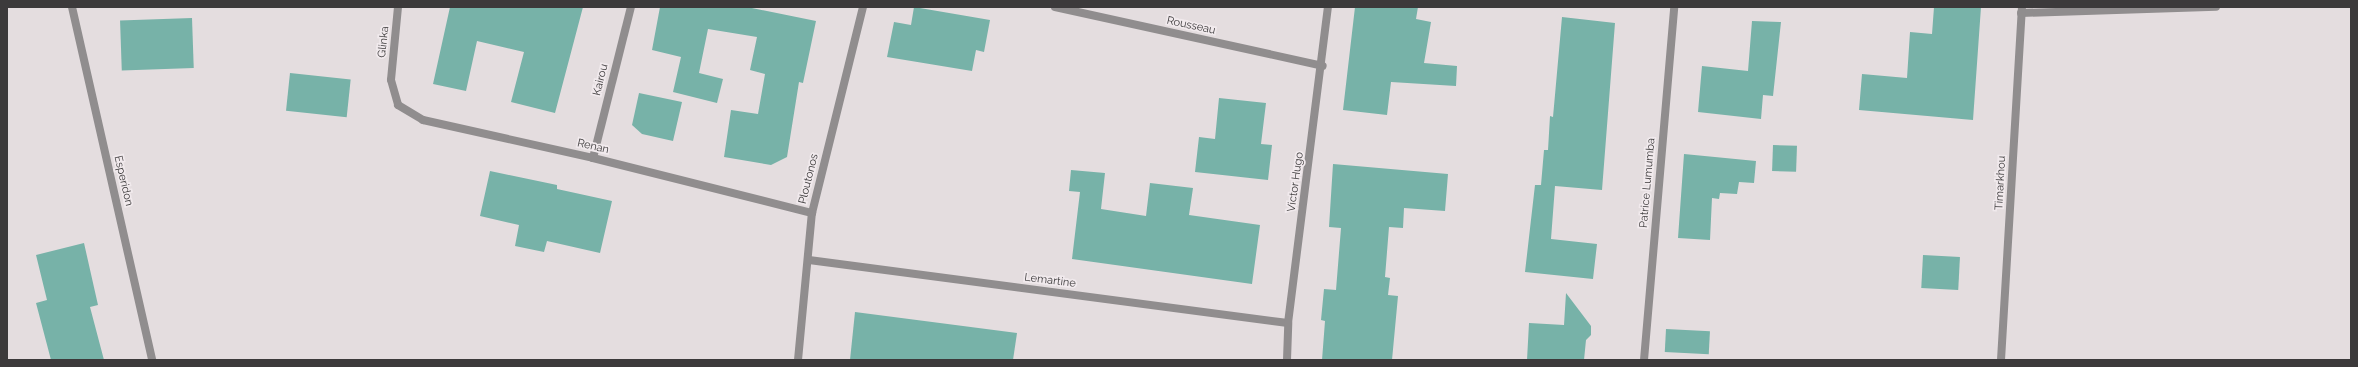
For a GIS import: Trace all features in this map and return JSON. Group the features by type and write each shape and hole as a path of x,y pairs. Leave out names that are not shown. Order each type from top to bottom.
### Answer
{"street":[{"name":"Esperidon","path":"72,7 152,360"},
{"name":"Glinka","path":"391,80 398,7"},
{"name":"Kairou","path":"593,158 631,7"},
{"name":"Ploutonos","path":"798,360 809,260 812,213 864,7"},
{"name":"Rousseau","path":"1056,7 1322,66"},
{"name":"Victor Hugo","path":"1287,360 1288,323 1322,66 1328,7"},
{"name":"Patrice Lumumba","path":"1644,360 1674,7"},
{"path":"2022,10 2216,7"},
{"name":"Timarkhou","path":"2001,360 2022,10"},
{"name":"Renan","path":"391,80 398,105 423,120 593,158 812,213"},
{"name":"Lemartine","path":"809,260 1288,323"}],"building":[{"path":"450,7 583,7 555,113 511,102 524,52 477,41 466,91 433,84"},
{"path":"660,7 747,7 816,21 803,83 799,82 787,157 771,165 724,157 731,110 758,114 765,74 750,70 757,37 708,29 699,73 723,79 717,103 673,92 681,57 652,50"},
{"path":"914,7 990,20 984,52 976,50 972,71 887,57 894,22 911,25"},
{"path":"1355,7 1418,7 1416,19 1431,22 1424,63 1457,66 1456,86 1391,82 1387,115 1343,110"},
{"path":"1934,7 1981,7 1973,120 1859,110 1862,74 1907,78 1910,32 1932,34"},
{"path":"1562,17 1615,23 1602,190 1555,186 1551,239 1597,244 1593,279 1525,272 1535,185 1541,185 1544,150 1548,150 1550,116 1553,117"},
{"path":"192,18 194,68 122,70 120,21"},
{"path":"1752,21 1781,22 1773,96 1763,95 1761,119 1698,112 1702,66 1748,71"},
{"path":"290,73 351,79 347,117 286,111"},
{"path":"639,93 682,102 673,141 642,134 632,125"},
{"path":"1219,98 1266,103 1261,144 1272,145 1268,180 1195,172 1199,137 1215,139"},
{"path":"1773,145 1797,146 1796,172 1772,171"},
{"path":"1684,154 1756,161 1754,183 1739,182 1737,194 1720,193 1719,199 1712,198 1710,240 1678,238"},
{"path":"1333,164 1448,174 1445,211 1404,208 1403,228 1389,227 1385,277 1390,278 1388,295 1398,296 1392,360 1322,360 1325,321 1321,320 1324,289 1336,290 1341,228 1329,227"},
{"path":"1071,170 1105,173 1101,209 1146,216 1150,183 1193,188 1189,215 1260,225 1252,284 1072,259 1080,192 1069,191"},
{"path":"490,171 557,185 557,189 612,201 600,253 547,241 544,252 515,246 519,225 480,216"},
{"path":"84,243 98,305 90,307 104,360 51,360 36,303 47,300 36,255"},
{"path":"1923,255 1960,257 1958,290 1921,288"},
{"path":"1566,293 1591,326 1591,335 1586,340 1584,360 1527,360 1529,323 1564,325"},
{"path":"855,312 1017,333 1013,360 850,360"},
{"path":"1666,329 1710,331 1709,354 1665,352"}]}
